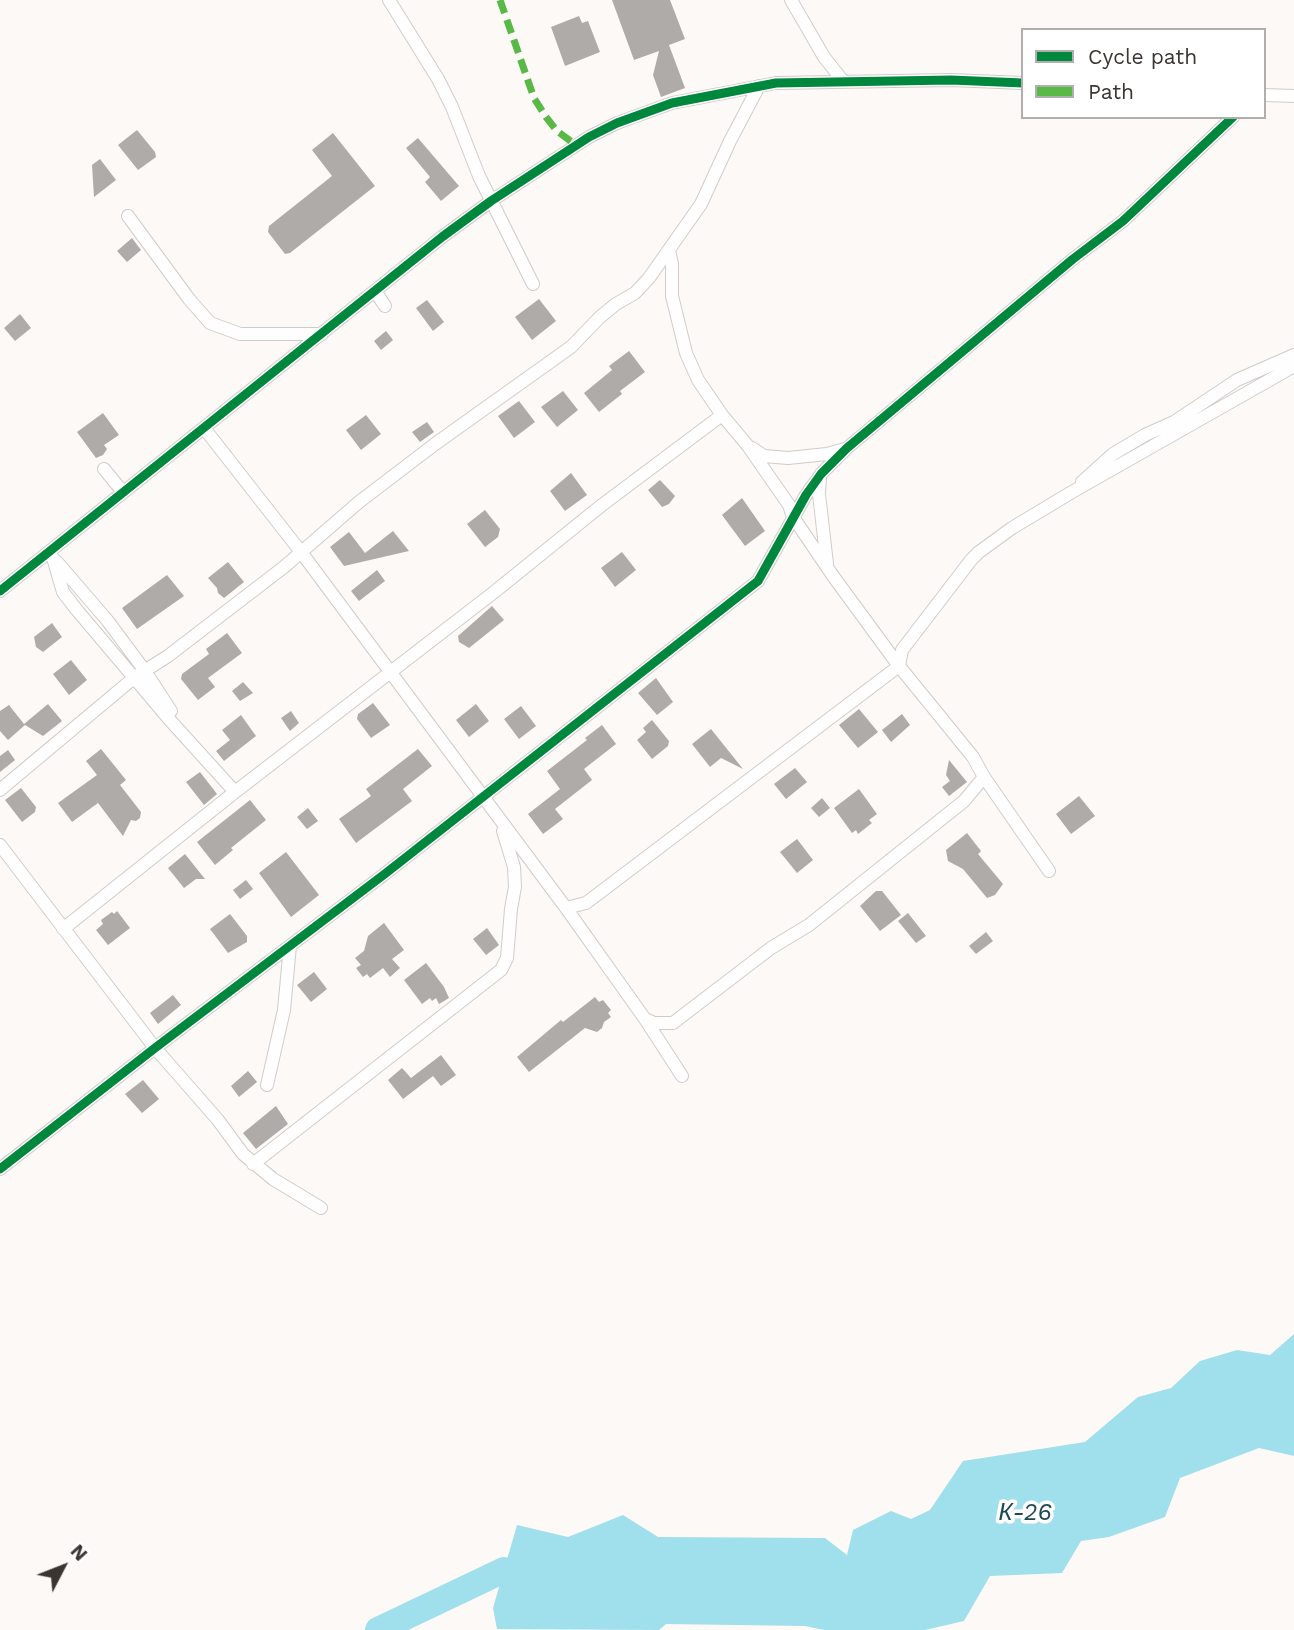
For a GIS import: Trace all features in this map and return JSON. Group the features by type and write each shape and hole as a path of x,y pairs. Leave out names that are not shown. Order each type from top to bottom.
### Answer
{"street":[{"path":"389,0 447,97 491,201 533,284"},
{"path":"791,0 824,57 843,81"},
{"path":"0,591 51,555 123,492 491,201 589,137 617,123 672,103 776,83 951,80 1021,83"},
{"path":"0,790 140,674 168,656 301,552 359,502 570,347 616,303 635,293 649,278 701,204 759,86"},
{"path":"1266,95 1294,96"},
{"path":"0,1169 758,581 793,516 821,474 847,448 1073,259 1123,221 1231,119"},
{"path":"128,216 210,323 240,334 322,334"},
{"path":"668,250 672,296 686,353 698,380 748,446 828,568 899,666 972,757 1049,871"},
{"path":"375,291 385,306"},
{"path":"1072,492 1114,454 1144,435 1174,422 1237,380 1294,355"},
{"path":"566,908 586,903 899,666 902,650 971,560 1012,528 1294,366"},
{"path":"63,929 612,497 722,415"},
{"path":"204,428 301,552 566,908 682,1076"},
{"path":"748,446 764,456 788,458 827,454 847,448"},
{"path":"103,469 123,492"},
{"path":"821,474 819,494 828,568"},
{"path":"51,555 63,592 140,674 184,735 235,792"},
{"path":"645,1019 654,1023 673,1023 771,948 809,925 964,801 984,778"},
{"path":"253,1164 501,970 507,958 510,909 515,887 514,867 501,822"},
{"path":"0,845 155,1048 253,1164 273,1180 321,1208"},
{"path":"267,1085 284,1010 290,946"}],"water":[{"name":"К-26","path":"1294,1334 1294,1456 1259,1448 1180,1478 1165,1517 1109,1537 1081,1541 1062,1573 990,1576 964,1621 925,1630 824,1630 805,1626 666,1624 659,1630 497,1629 493,1608 517,1525 568,1537 623,1515 658,1537 825,1538 847,1555 853,1530 891,1511 911,1519 930,1510 963,1461 1085,1442 1138,1397 1171,1388 1200,1361 1237,1350 1270,1355"}],"building":[{"path":"612,0 670,0 685,39 669,45 685,88 661,97 653,75 659,51 634,60"},
{"path":"579,16 582,23 588,21 600,52 565,66 551,27"},
{"path":"137,130 156,157 138,170 118,145"},
{"path":"333,133 375,186 290,253 285,254 268,232 269,226 332,176 312,150"},
{"path":"418,138 459,186 441,201 425,182 430,177 406,148"},
{"path":"100,159 116,180 94,197 92,165"},
{"path":"132,238 141,250 127,262 117,251"},
{"path":"539,299 556,321 532,340 515,317"},
{"path":"427,300 444,322 433,331 416,308"},
{"path":"20,314 31,328 15,341 4,328"},
{"path":"386,331 393,340 381,350 374,341"},
{"path":"629,351 645,372 599,412 584,393 612,370 609,366"},
{"path":"563,391 578,410 557,427 541,407"},
{"path":"519,401 535,422 514,438 498,416"},
{"path":"103,413 119,435 104,445 107,449 103,455 96,458 77,432"},
{"path":"366,415 381,434 361,450 346,430"},
{"path":"427,422 434,432 420,442 412,432"},
{"path":"571,473 587,495 565,511 550,491"},
{"path":"660,480 675,496 669,504 662,507 648,490"},
{"path":"742,498 765,531 745,546 722,515"},
{"path":"485,510 500,529 498,537 485,547 467,524"},
{"path":"393,531 409,551 344,566 330,547 349,532 365,553"},
{"path":"622,552 636,570 615,587 601,568"},
{"path":"228,562 244,582 224,598 208,578"},
{"path":"377,570 385,581 359,601 351,591"},
{"path":"167,575 184,596 137,629 122,608"},
{"path":"492,606 504,620 469,648 459,642 458,636"},
{"path":"52,623 62,637 43,652 36,647 34,637"},
{"path":"227,633 242,653 208,678 215,687 198,700 181,679 182,674 209,654 206,649"},
{"path":"71,660 87,680 69,695 53,674"},
{"path":"656,678 673,702 657,715 638,693"},
{"path":"243,682 253,693 240,701 232,691"},
{"path":"373,703 390,725 371,738 357,719 358,714"},
{"path":"48,704 62,721 43,736 25,725 8,740 0,731 0,711 9,705 24,724"},
{"path":"476,704 489,721 469,737 456,720"},
{"path":"521,706 536,726 519,739 504,719"},
{"path":"859,709 878,732 858,748 839,725"},
{"path":"291,711 299,723 290,731 281,718"},
{"path":"902,714 910,725 891,742 882,730"},
{"path":"241,715 256,736 224,761 216,751 230,740 222,730"},
{"path":"652,720 669,741 668,746 652,759 637,740 646,732 643,728"},
{"path":"602,725 616,744 584,769 592,780 555,809 563,819 543,834 528,814 560,789 547,771"},
{"path":"711,729 743,769 721,758 710,767 692,744"},
{"path":"101,749 126,780 120,785 141,812 140,818 131,820 123,836 98,803 72,822 58,803 97,775 86,761"},
{"path":"418,749 432,766 403,789 412,801 356,843 339,819 371,796 366,789"},
{"path":"8,750 15,760 0,772 0,756"},
{"path":"949,760 967,782 949,796 942,787 950,781 946,775"},
{"path":"795,768 807,782 786,799 774,784"},
{"path":"200,772 217,794 204,805 186,782"},
{"path":"21,788 36,807 35,812 22,822 5,800"},
{"path":"859,789 877,814 869,820 872,823 858,834 856,830 852,833 834,808"},
{"path":"1079,796 1095,816 1071,834 1056,814"},
{"path":"822,798 830,808 819,817 811,808"},
{"path":"250,800 266,820 231,848 233,850 215,865 197,842"},
{"path":"308,808 318,821 307,829 297,817"},
{"path":"967,833 981,851 978,854 1003,884 995,895 987,898 963,869 948,861 946,850"},
{"path":"797,839 813,860 797,873 780,852"},
{"path":"286,852 319,895 291,917 259,873"},
{"path":"185,854 205,879 196,879 184,888 168,868"},
{"path":"246,880 253,889 240,899 233,890"},
{"path":"876,891 882,891 901,915 880,931 860,906"},
{"path":"117,911 130,928 108,945 96,930 103,924 101,920"},
{"path":"908,913 926,936 916,943 898,921"},
{"path":"230,914 247,936 247,942 228,953 210,929"},
{"path":"384,923 404,950 392,959 400,968 390,977 383,968 370,978 367,974 363,977 356,968 361,965 355,958 364,951 368,936"},
{"path":"487,928 499,945 486,955 473,939"},
{"path":"986,932 993,941 976,954 969,946"},
{"path":"426,963 449,998 439,1004 436,998 432,1001 430,998 422,1004 404,980"},
{"path":"314,972 327,989 311,1002 297,985"},
{"path":"173,995 181,1005 158,1024 150,1013"},
{"path":"595,997 599,1002 603,1000 611,1010 608,1013 611,1017 604,1022 602,1028 597,1032 585,1028 529,1072 517,1057 561,1020 563,1022"},
{"path":"441,1055 456,1075 441,1086 433,1076 403,1099 388,1080 402,1068 411,1078"},
{"path":"248,1071 257,1082 239,1097 231,1086"},
{"path":"143,1080 159,1099 142,1113 125,1094"},
{"path":"276,1106 288,1124 256,1149 243,1133"}],"waterway":[{"path":"378,1630 504,1570"}],"marked path":[{"path":"500,0 534,98 557,131 576,145"}],"cycle path":[{"path":"0,591 442,237 491,201 589,137 617,123 672,103 776,83 951,80 1021,83"},
{"path":"0,1169 386,873 758,581 806,495 821,474 847,448 1073,259 1123,221 1231,119"}]}
